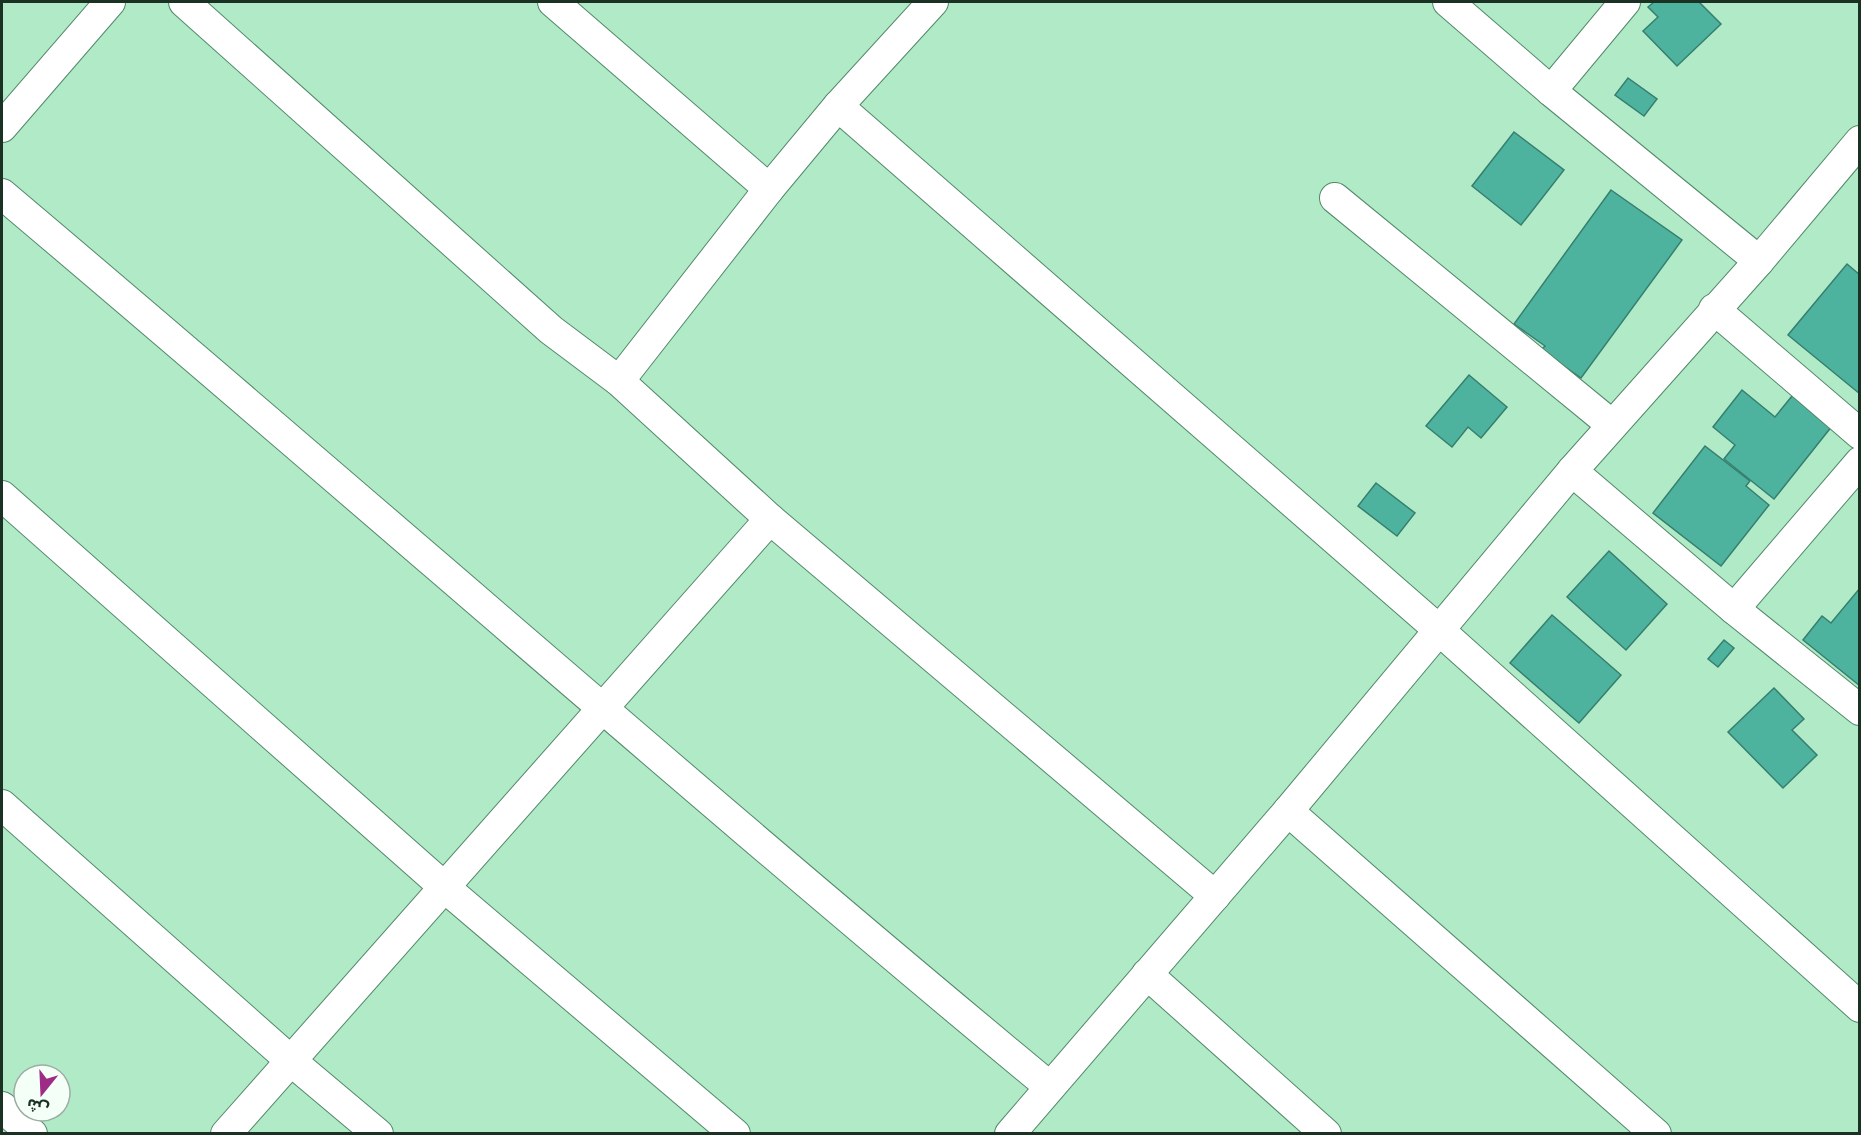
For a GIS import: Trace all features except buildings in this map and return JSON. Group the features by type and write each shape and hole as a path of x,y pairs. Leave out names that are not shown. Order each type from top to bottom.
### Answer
{"street":[{"path":"2,126 110,2"},
{"path":"184,2 551,330 619,381 770,519 1215,896"},
{"path":"553,2 769,189"},
{"path":"1448,2 1551,91 1759,261"},
{"path":"1551,91 1625,2"},
{"path":"619,381 769,189 920,6"},
{"path":"838,106 1439,630 1860,1007"},
{"path":"1010,1134 1288,811 1572,471 1759,261 1860,141"},
{"path":"2,194 245,399 600,709 1050,1087"},
{"path":"1335,198 1612,425"},
{"path":"1714,309 1860,434"},
{"path":"1734,609 1860,462"},
{"path":"1572,471 1734,609 1860,710"},
{"path":"2,496 443,886 735,1134"},
{"path":"226,1134 770,519"},
{"path":"2,805 290,1060 378,1134"},
{"path":"1288,811 1656,1134"},
{"path":"1147,974 1326,1134"},
{"path":"2,1107 32,1134"}]}
